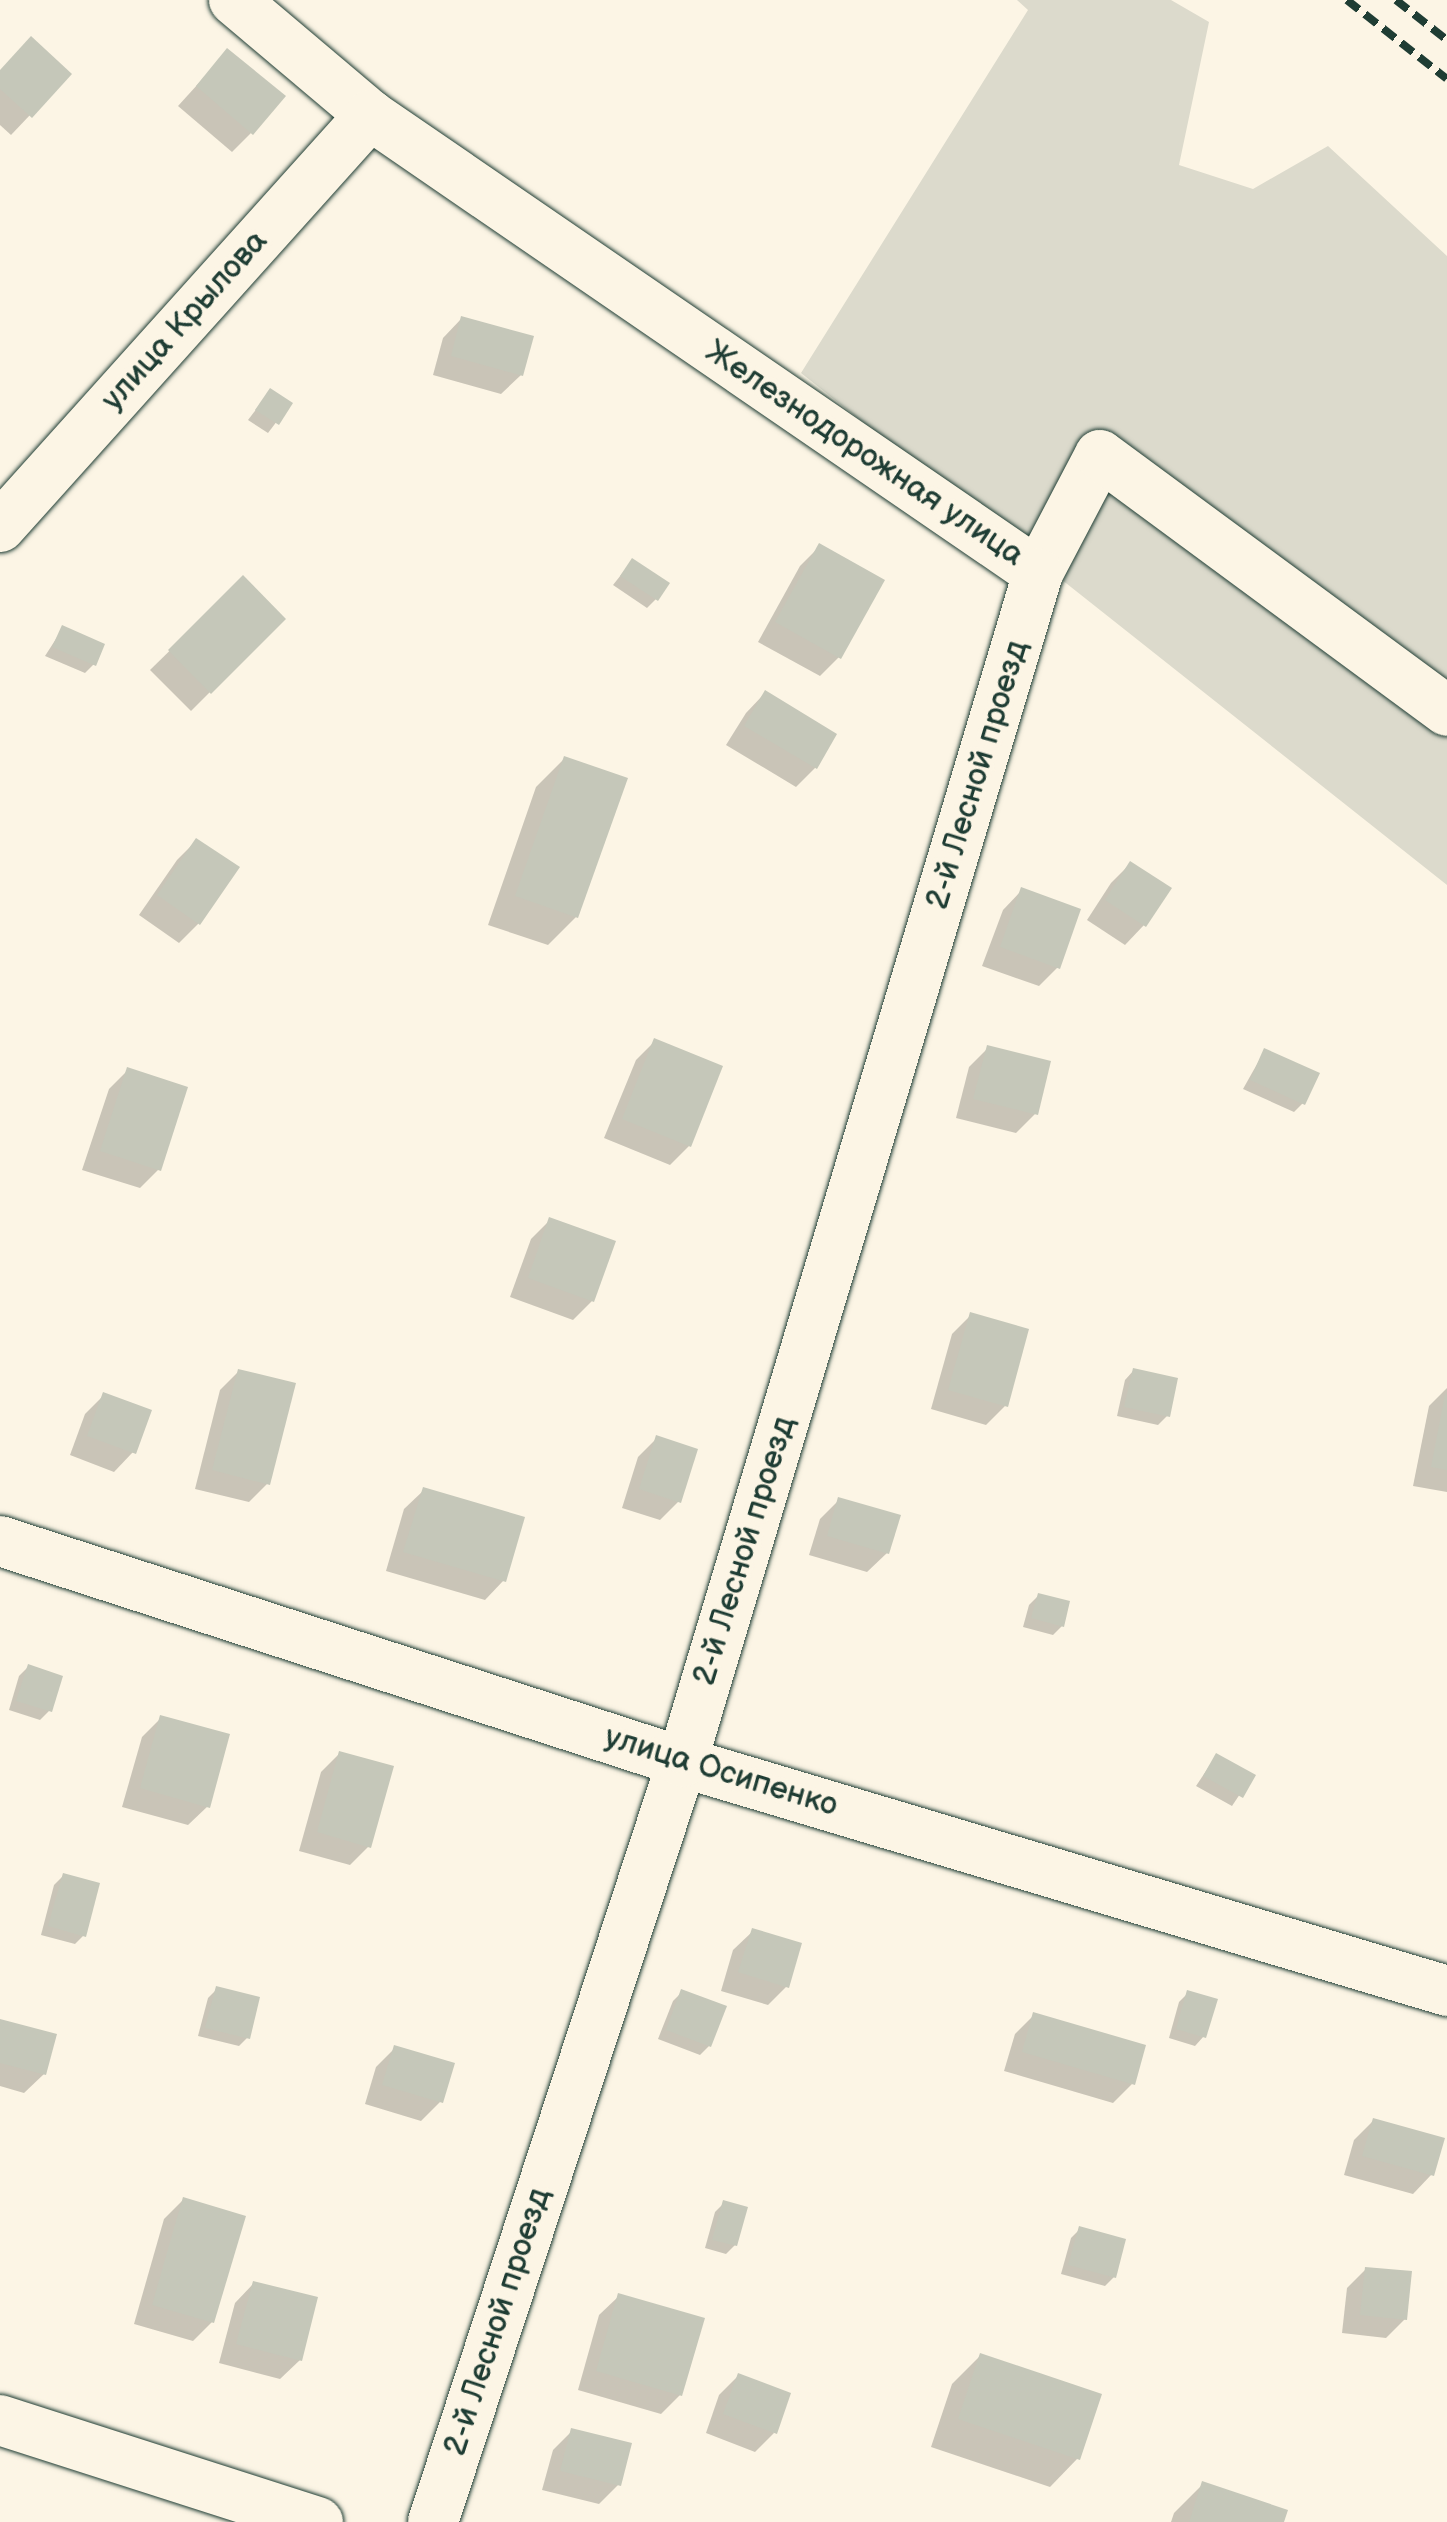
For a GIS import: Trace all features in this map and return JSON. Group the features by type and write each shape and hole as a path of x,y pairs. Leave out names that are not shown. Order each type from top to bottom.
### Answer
{"street":[{"name":"Железнодорожная улица","path":"234,0 370,116 1038,574 1100,454 1447,711"},
{"name":"улица Крылова","path":"0,527 370,116"},
{"name":"2-й Лесной проезд","path":"433,2522 682,1762 1038,574"},
{"name":"улица Осипенко","path":"0,1541 682,1762 1447,1991"},
{"path":"0,2420 318,2522"}],"shaded area":[{"path":"1017,0 1171,0 1209,22 1179,165 1253,189 1328,146 1447,256 1447,885 801,373 1028,10"}],"building":[{"path":"31,36 72,74 32,118 0,89 0,70"},
{"path":"227,48 286,96 253,135 196,86"},
{"path":"461,316 534,336 523,376 451,356"},
{"path":"270,388 293,403 279,425 255,410"},
{"path":"819,543 885,580 841,659 775,622"},
{"path":"632,558 670,583 658,601 620,576"},
{"path":"243,575 286,619 211,694 168,650"},
{"path":"62,625 105,644 96,666 52,647"},
{"path":"765,690 837,734 817,769 744,726"},
{"path":"564,756 628,778 578,918 515,896"},
{"path":"196,838 240,867 200,925 157,895"},
{"path":"1130,861 1172,888 1146,927 1105,900"},
{"path":"1021,887 1081,909 1060,969 1000,947"},
{"path":"654,1038 723,1066 691,1147 622,1119"},
{"path":"987,1045 1051,1061 1038,1115 973,1099"},
{"path":"1264,1048 1320,1073 1305,1105 1250,1080"},
{"path":"127,1067 188,1087 161,1171 100,1151"},
{"path":"549,1217 616,1241 594,1302 528,1278"},
{"path":"970,1312 1029,1329 1008,1407 948,1390"},
{"path":"1133,1368 1178,1378 1170,1417 1124,1407"},
{"path":"238,1369 296,1383 270,1485 212,1470"},
{"path":"103,1392 152,1410 136,1454 87,1436"},
{"path":"1447,1395 1447,1470 1431,1467"},
{"path":"656,1435 698,1449 681,1503 639,1489"},
{"path":"423,1487 525,1517 506,1582 403,1552"},
{"path":"838,1497 901,1515 889,1554 827,1536"},
{"path":"1038,1593 1070,1601 1064,1627 1031,1618"},
{"path":"28,1664 63,1676 52,1712 16,1701"},
{"path":"160,1715 230,1734 210,1808 140,1788"},
{"path":"339,1751 394,1766 371,1848 317,1832"},
{"path":"1216,1753 1256,1775 1243,1798 1203,1776"},
{"path":"63,1873 100,1883 86,1937 48,1926"},
{"path":"752,1928 802,1943 789,1988 738,1972"},
{"path":"216,1986 260,1997 250,2039 205,2028"},
{"path":"681,1989 727,2006 711,2047 666,2030"},
{"path":"1187,1990 1218,1999 1206,2038 1176,2029"},
{"path":"1033,2012 1146,2045 1135,2085 1022,2052"},
{"path":"0,2019 57,2034 46,2075 0,2063"},
{"path":"394,2045 455,2063 443,2103 382,2085"},
{"path":"1373,2118 1445,2138 1434,2176 1362,2156"},
{"path":"183,2197 246,2216 214,2323 152,2305"},
{"path":"723,2200 748,2207 737,2246 712,2240"},
{"path":"1079,2226 1126,2239 1116,2278 1068,2265"},
{"path":"1365,2267 1412,2271 1407,2320 1360,2315"},
{"path":"253,2281 318,2297 302,2361 236,2344"},
{"path":"618,2293 705,2318 682,2396 596,2371"},
{"path":"980,2353 1102,2394 1080,2460 958,2419"},
{"path":"738,2373 791,2393 777,2434 723,2414"},
{"path":"571,2428 632,2443 621,2486 560,2471"},
{"path":"1202,2481 1288,2510 1284,2522 1189,2522"}],"railway":[{"path":"1347,0 1447,79"},
{"path":"1396,0 1447,40"}]}
